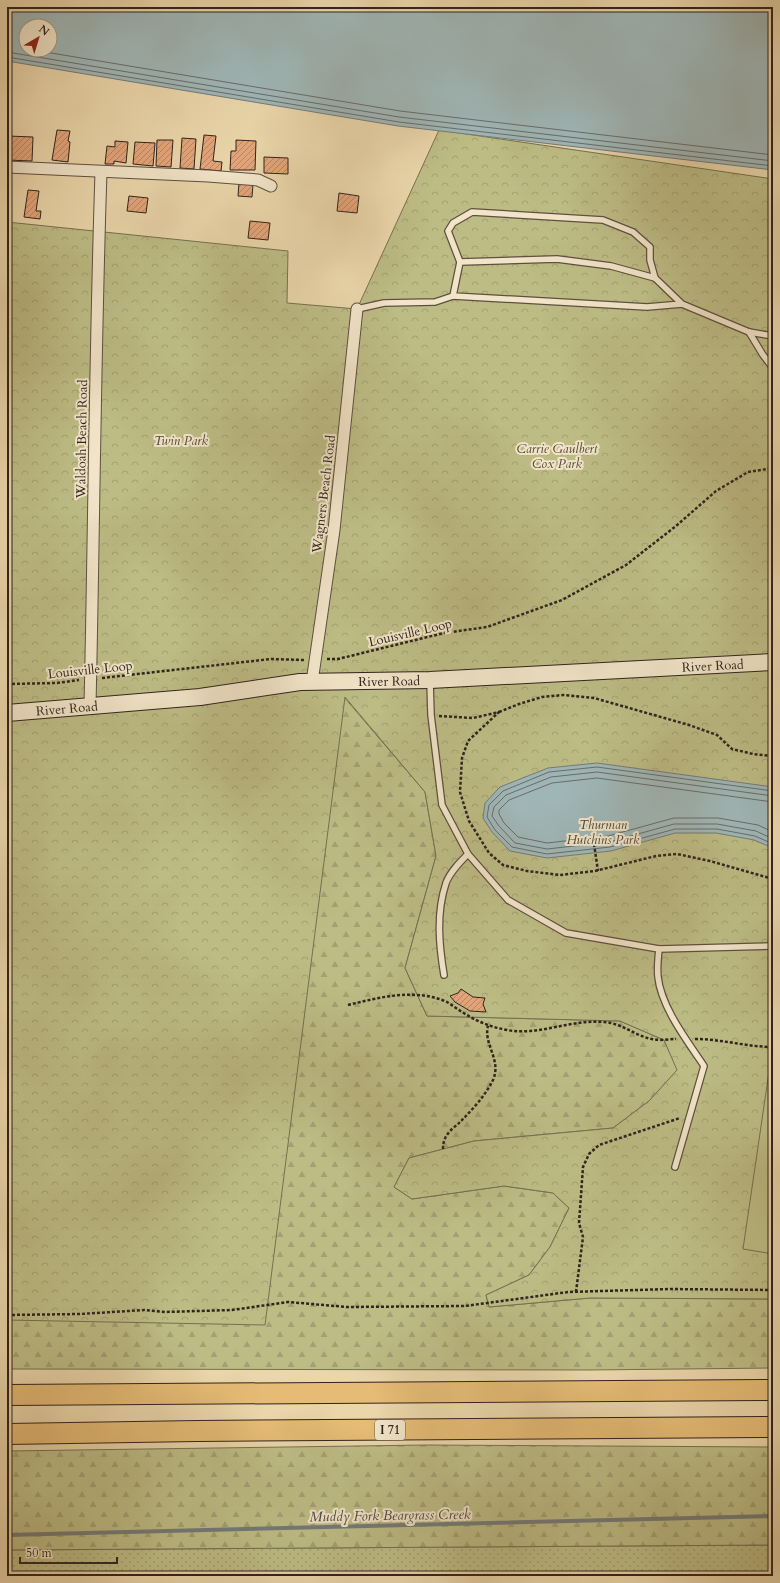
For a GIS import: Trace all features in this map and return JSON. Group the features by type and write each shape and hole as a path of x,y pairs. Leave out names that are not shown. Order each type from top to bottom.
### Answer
{"highway":[{"path":"7,1395 773,1390"},
{"name":"I 71","path":"7,1434 773,1427"}],"street":[{"path":"7,167 258,180 271,186"},
{"name":"Waldoah Beach Road","path":"90,706 94,536 96,329 101,172"},
{"name":"Wagners Beach Road","path":"312,682 334,530 357,309"},
{"name":"River Road","path":"7,713 200,697 300,682 430,680 773,662"}],"lane":[{"path":"453,296 460,262 448,231 453,224 472,212 603,220 633,232 650,247 650,260 655,278"},
{"path":"460,262 557,259 611,266 655,278 682,304 749,332 773,336"},
{"path":"357,309 384,303 435,302 453,296 647,307 682,304"},
{"path":"749,332 773,368"},
{"path":"430,680 431,715 442,804 468,854 508,900 566,933 659,949 773,946"},
{"path":"444,975 440,954 439,919 446,883 457,865 468,854"},
{"path":"659,949 658,977 665,1002 686,1039 704,1066 675,1167"}],"path":[{"name":"Louisville Loop","path":"7,684 57,683 271,659 338,659 444,633 487,627 562,600 626,565 676,526 716,491 748,472 773,468"},
{"path":"431,715 472,718 499,712 542,697 563,695 594,698 689,725 717,736 732,749 753,754 773,756"},
{"path":"499,712 468,741 462,758 460,792 469,821 489,853 503,865 527,871 560,875 598,870 656,856 677,854 710,861 773,879"},
{"path":"594,844 598,870"},
{"path":"348,1005 391,995 411,994 431,997 448,1002 463,1013 488,1026 509,1030 544,1029 590,1021 619,1025 653,1040 708,1039 763,1047 773,1047"},
{"path":"443,1149 443,1142 446,1135 474,1108 493,1080 496,1070 494,1054 486,1032 488,1026"},
{"path":"576,1292 583,1237 579,1223 583,1167 590,1154 599,1145 690,1114"},
{"path":"7,1315 80,1314 144,1310 164,1312 232,1310 288,1302 347,1307 465,1306 576,1292 670,1289 773,1290"}],"green space":[{"path":"439,130 773,179 773,1299 590,1298 489,1307 486,1295 529,1275 550,1247 569,1208 553,1193 504,1186 412,1199 394,1187 409,1158 474,1141 613,1128 649,1101 677,1070 664,1040 620,1021 427,1016 405,968 436,856 425,792 345,697 265,1325 7,1320 7,222 288,251 287,303 357,309"},
{"path":"344,697 425,792 436,856 405,968 427,1016 620,1021 664,1040 678,1070 649,1101 613,1128 474,1141 409,1158 394,1187 412,1199 504,1186 553,1193 569,1208 550,1247 529,1275 486,1295 489,1307 590,1298 773,1299 773,1368 589,1370 7,1369 7,725"},
{"path":"770,1065 773,1066 773,1254 743,1249"},
{"path":"426,1445 773,1447 773,1545 7,1550 7,1451"},
{"path":"773,1545 773,1576 7,1576 7,1550"}],"water":[{"path":"7,7 773,7 773,170 398,126 7,61"},
{"path":"597,763 773,787 773,848 754,840 716,833 675,833 611,851 547,858 510,851 492,832 483,818 485,803 500,787 548,768"}],"building":[{"path":"57,130 70,131 68,141 70,142 68,162 52,160"},
{"path":"204,135 216,136 213,161 222,162 221,171 200,169"},
{"path":"8,136 33,137 32,161 7,160"},
{"path":"182,138 196,139 194,169 180,168"},
{"path":"157,140 173,140 171,167 156,166"},
{"path":"236,140 256,141 255,170 230,170 231,151 236,151"},
{"path":"115,141 128,142 126,163 114,161 114,164 105,164 107,146 115,147"},
{"path":"135,142 155,143 153,166 133,164"},
{"path":"264,157 288,158 288,174 264,173"},
{"path":"239,183 253,184 252,197 238,196"},
{"path":"28,190 39,191 36,211 41,211 40,219 24,217"},
{"path":"339,193 359,196 357,213 337,211"},
{"path":"129,196 148,198 146,213 127,211"},
{"path":"250,221 270,223 268,240 248,238"},
{"path":"461,989 473,997 485,998 483,1004 486,1012 470,1011 455,1002 450,996 458,993"}],"waterway":[{"name":"Muddy Fork Beargrass Creek","path":"7,1535 773,1516"}],"park label":[{"name":"Twin Park","path":"181,440"},
{"name":"Carrie Gaulbert Cox Park","path":"557,456"},
{"name":"Thurman Hutchins Park","path":"603,832"}]}
